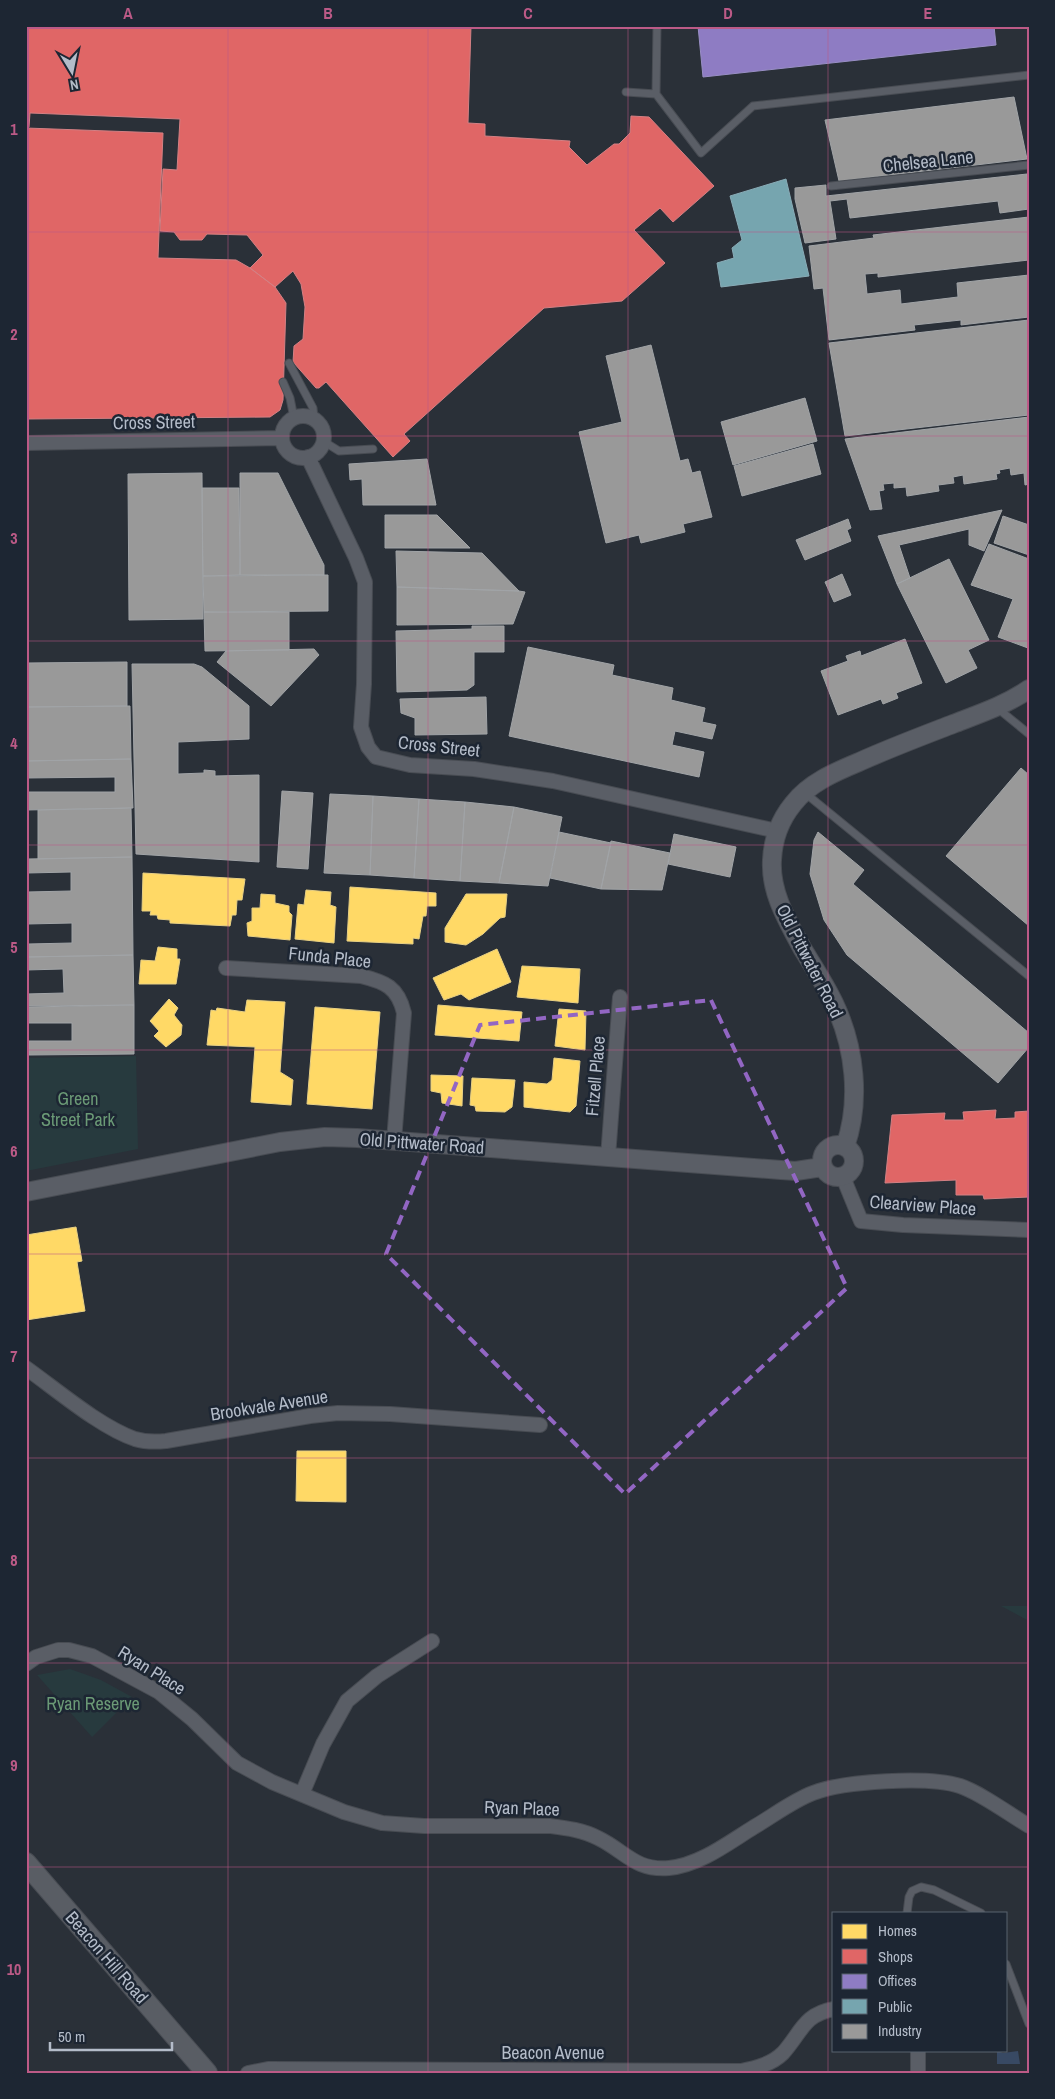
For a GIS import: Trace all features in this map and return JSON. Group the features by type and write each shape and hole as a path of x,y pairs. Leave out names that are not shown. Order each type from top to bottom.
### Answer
{"main road":[{"name":"Beacon Hill Road","path":"26,1863 207,2073"}],"street":[{"path":"307,416 314,419 323,430 321,448 308,457 301,458 286,450 282,438 283,431 288,422 294,418 307,416"},
{"name":"Cross Street","path":"26,443 282,438"},
{"name":"Cross Street","path":"308,457 356,558 365,582 364,684 361,727 368,747 376,757 410,765 474,769 553,781 777,831"},
{"name":"Old Pittwater Road","path":"846,1147 854,1111 850,1053 841,1019 834,1003 790,927 776,892 772,860 777,831 792,804 804,792 842,769 895,746 996,707 1029,689"},
{"name":"Funda Place","path":"226,968 361,976 391,987 401,999 404,1013 394,1140"},
{"name":"Fitzell Place","path":"608,1157 620,997"},
{"name":"Old Pittwater Road","path":"26,1192 280,1142 325,1137 394,1140 788,1170 822,1167"},
{"path":"834,1145 846,1147 852,1153 854,1163 851,1172 843,1177 833,1177 825,1172 822,1167 822,1156 829,1147 834,1145"},
{"name":"Clearview Place","path":"843,1177 861,1220 903,1225 1029,1230"},
{"name":"Brookvale Avenue","path":"26,1368 98,1419 126,1435 145,1442 166,1441 310,1416 338,1413 390,1414 540,1425"},
{"path":"302,1794 323,1744 347,1701 378,1676 432,1641"},
{"name":"Ryan Place","path":"26,1664 36,1657 58,1650 70,1650 92,1656 159,1692 176,1705 237,1763 248,1771 344,1812 382,1823 417,1826 550,1826 568,1828 599,1838 634,1862 657,1868 670,1868 696,1861 811,1794 843,1784 919,1781 942,1782 961,1786 1029,1826"},
{"name":"Beacon Avenue","path":"248,2073 268,2069 729,2072 752,2069 773,2061 782,2054 802,2026 812,2017 825,2010 832,2009"},
{"path":"918,2052 918,2073"}],"lane":[{"path":"657,26 656,94 700,153 753,106 1029,75"},
{"path":"626,92 656,94"},
{"name":"Chelsea Lane","path":"831,186 1029,165"},
{"path":"289,363 313,408 314,419"},
{"path":"283,382 290,398 294,418"},
{"path":"323,441 339,451 373,449"},
{"path":"996,707 1029,734"},
{"path":"804,792 1029,976"},
{"path":"908,1912 908,1897 912,1891 922,1887 934,1890 980,1912"},
{"path":"1008,1969 1029,2024"}],"highlighted area":[{"path":"711,1000 847,1288 625,1494 386,1254 480,1025"}],"green space":[{"name":"Green Street Park","path":"136,1056 138,1149 26,1171 26,1058"},
{"path":"1001,1606 1029,1606 1029,1621"},
{"name":"Ryan Reserve","path":"70,1669 101,1680 132,1697 92,1737 37,1675"}],"water":[{"path":"1018,2051 1020,2064 997,2064 997,2052"}],"building: Homes":[{"path":"143,873 245,879 242,900 237,900 236,915 232,915 230,926 170,923 170,920 158,919 157,915 150,915 151,911 142,911"},
{"path":"350,887 436,893 436,906 427,906 426,916 423,916 419,939 413,938 413,944 347,941"},
{"path":"306,890 331,892 330,905 336,907 334,943 295,939 298,904 304,905"},
{"path":"261,894 275,895 275,903 289,906 289,912 292,915 290,940 248,936 247,923 252,921 252,908 260,908"},
{"path":"466,894 507,894 505,917 500,918 483,934 466,945 445,942 445,928"},
{"path":"158,947 177,949 177,959 180,959 176,984 139,984 141,960 155,961"},
{"path":"497,949 511,982 469,1000 461,994 444,1000 433,978"},
{"path":"522,966 580,969 578,1003 517,997"},
{"path":"169,999 178,1008 174,1015 182,1025 181,1035 166,1047 154,1036 159,1031 150,1021"},
{"path":"247,1000 285,1002 280,1072 293,1080 291,1105 251,1102 255,1047 207,1045 211,1010 216,1011 217,1008 245,1012"},
{"path":"438,1005 522,1012 519,1041 435,1035"},
{"path":"315,1007 380,1012 372,1109 307,1104"},
{"path":"559,1009 586,1011 585,1050 555,1046"},
{"path":"554,1058 580,1061 576,1106 570,1112 524,1107 524,1082 547,1084 552,1080"},
{"path":"431,1075 463,1076 462,1106 442,1103 441,1093 431,1091"},
{"path":"472,1078 515,1080 512,1107 505,1112 476,1111 475,1106 470,1105"},
{"path":"76,1227 82,1261 77,1262 85,1311 26,1320 26,1235"},
{"path":"297,1451 346,1451 346,1502 296,1501"}],"building: Shops":[{"path":"26,26 471,26 468,123 485,124 485,136 570,141 569,147 587,165 614,144 619,144 630,133 631,116 649,117 714,186 673,222 660,208 634,230 665,263 622,301 544,308 404,434 410,441 393,457 326,382 319,388 316,388 293,362 294,346 303,339 305,307 301,284 293,271 275,287 250,268 263,255 247,235 207,234 202,240 180,240 174,232 160,231 163,169 177,170 180,119 30,113 29,127 26,127"},
{"path":"26,128 163,133 158,258 236,260 275,287 286,303 283,400 280,410 270,417 26,419"},
{"path":"996,1110 995,1119 1015,1118 1015,1112 1029,1111 1029,1197 984,1199 983,1195 956,1195 956,1180 885,1183 892,1115 945,1113 944,1120 964,1120 963,1112"}],"building: Offices":[{"path":"698,26 994,26 996,45 703,77"}],"building: Public":[{"path":"786,179 809,276 721,287 717,263 734,258 732,248 742,240 730,196"}],"building: Industry":[{"path":"1014,97 1027,159 839,181 825,120"},
{"path":"1027,174 1029,209 1000,213 998,201 850,218 847,199 830,201 836,239 805,243 795,199 795,188 826,185 826,196"},
{"path":"1029,217 1029,260 878,277 878,273 865,274 867,294 900,290 901,304 958,297 957,283 1029,275 1029,317 961,325 961,320 914,325 915,330 829,340 823,288 814,289 809,246 874,238 873,235"},
{"path":"1029,320 1029,415 845,436 829,343"},
{"path":"651,345 680,461 688,459 692,473 700,471 712,517 683,524 685,532 641,543 639,535 606,543 579,432 622,422 606,356"},
{"path":"805,398 817,441 733,465 721,422"},
{"path":"1029,417 1029,484 1025,485 1024,473 1011,475 1010,468 999,470 1000,473 996,474 997,479 964,484 963,475 953,477 954,483 938,485 939,491 907,496 906,487 894,488 894,483 883,484 884,490 879,491 882,509 870,510 845,439"},
{"path":"813,444 821,474 742,496 734,466"},
{"path":"427,459 436,505 363,505 362,479 350,480 349,464"},
{"path":"202,473 203,619 129,620 128,474"},
{"path":"240,473 278,473 324,565 324,575 240,575"},
{"path":"202,488 239,488 240,575 203,576"},
{"path":"1002,510 984,551 969,545 969,529 899,545 910,578 897,584 878,536"},
{"path":"385,515 437,515 470,548 385,548"},
{"path":"1003,516 1029,525 1029,555 994,543"},
{"path":"848,519 851,528 847,530 851,541 805,560 796,540"},
{"path":"989,544 1029,559 1028,648 998,637 1013,599 971,585"},
{"path":"396,551 482,553 519,591 397,587"},
{"path":"949,559 989,640 968,650 977,668 946,683 897,584"},
{"path":"842,574 851,595 834,602 825,582"},
{"path":"328,575 328,611 204,612 203,576"},
{"path":"397,587 525,592 513,624 397,625"},
{"path":"204,612 289,612 289,650 205,651"},
{"path":"472,626 504,626 504,652 474,652 474,685 467,690 397,692 396,631 472,629"},
{"path":"905,639 922,683 896,693 898,698 883,704 881,699 838,715 821,671 848,661 846,656 860,651 861,656"},
{"path":"528,647 614,665 612,675 673,688 671,700 705,708 702,722 716,725 712,739 675,731 672,745 704,752 699,777 509,736"},
{"path":"314,649 319,655 271,706 217,662 226,651"},
{"path":"127,662 127,706 26,707 26,663"},
{"path":"132,664 194,664 202,667 249,706 249,739 178,742 178,774 204,773 204,770 215,771 215,776 259,775 259,862 136,854"},
{"path":"486,697 487,734 415,735 415,718 401,713 400,699"},
{"path":"130,706 131,759 26,761 26,707"},
{"path":"131,759 133,808 26,810 26,792 115,792 115,777 26,778 26,761"},
{"path":"1021,768 1029,775 1029,926 946,856"},
{"path":"282,791 313,793 308,869 277,867"},
{"path":"330,794 373,796 370,875 324,873"},
{"path":"373,796 419,799 414,878 370,875"},
{"path":"419,799 465,802 460,881 414,878"},
{"path":"465,802 514,807 499,883 460,881"},
{"path":"514,807 562,817 548,886 499,883"},
{"path":"131,808 132,857 38,859 38,810"},
{"path":"559,832 611,843 601,889 550,878"},
{"path":"818,832 864,870 853,884 1029,1033 1029,1047 998,1083 847,955 824,920 810,874 814,840"},
{"path":"674,834 736,847 730,877 668,864"},
{"path":"611,841 670,853 662,890 601,889"},
{"path":"132,857 133,955 28,957 28,944 72,943 72,923 27,924 27,892 71,891 71,872 27,873 26,859"},
{"path":"133,955 134,1005 26,1006 26,994 64,993 63,969 26,970 26,957"},
{"path":"134,1005 134,1054 29,1055 29,1041 72,1041 72,1023 27,1023 27,1007"}]}
